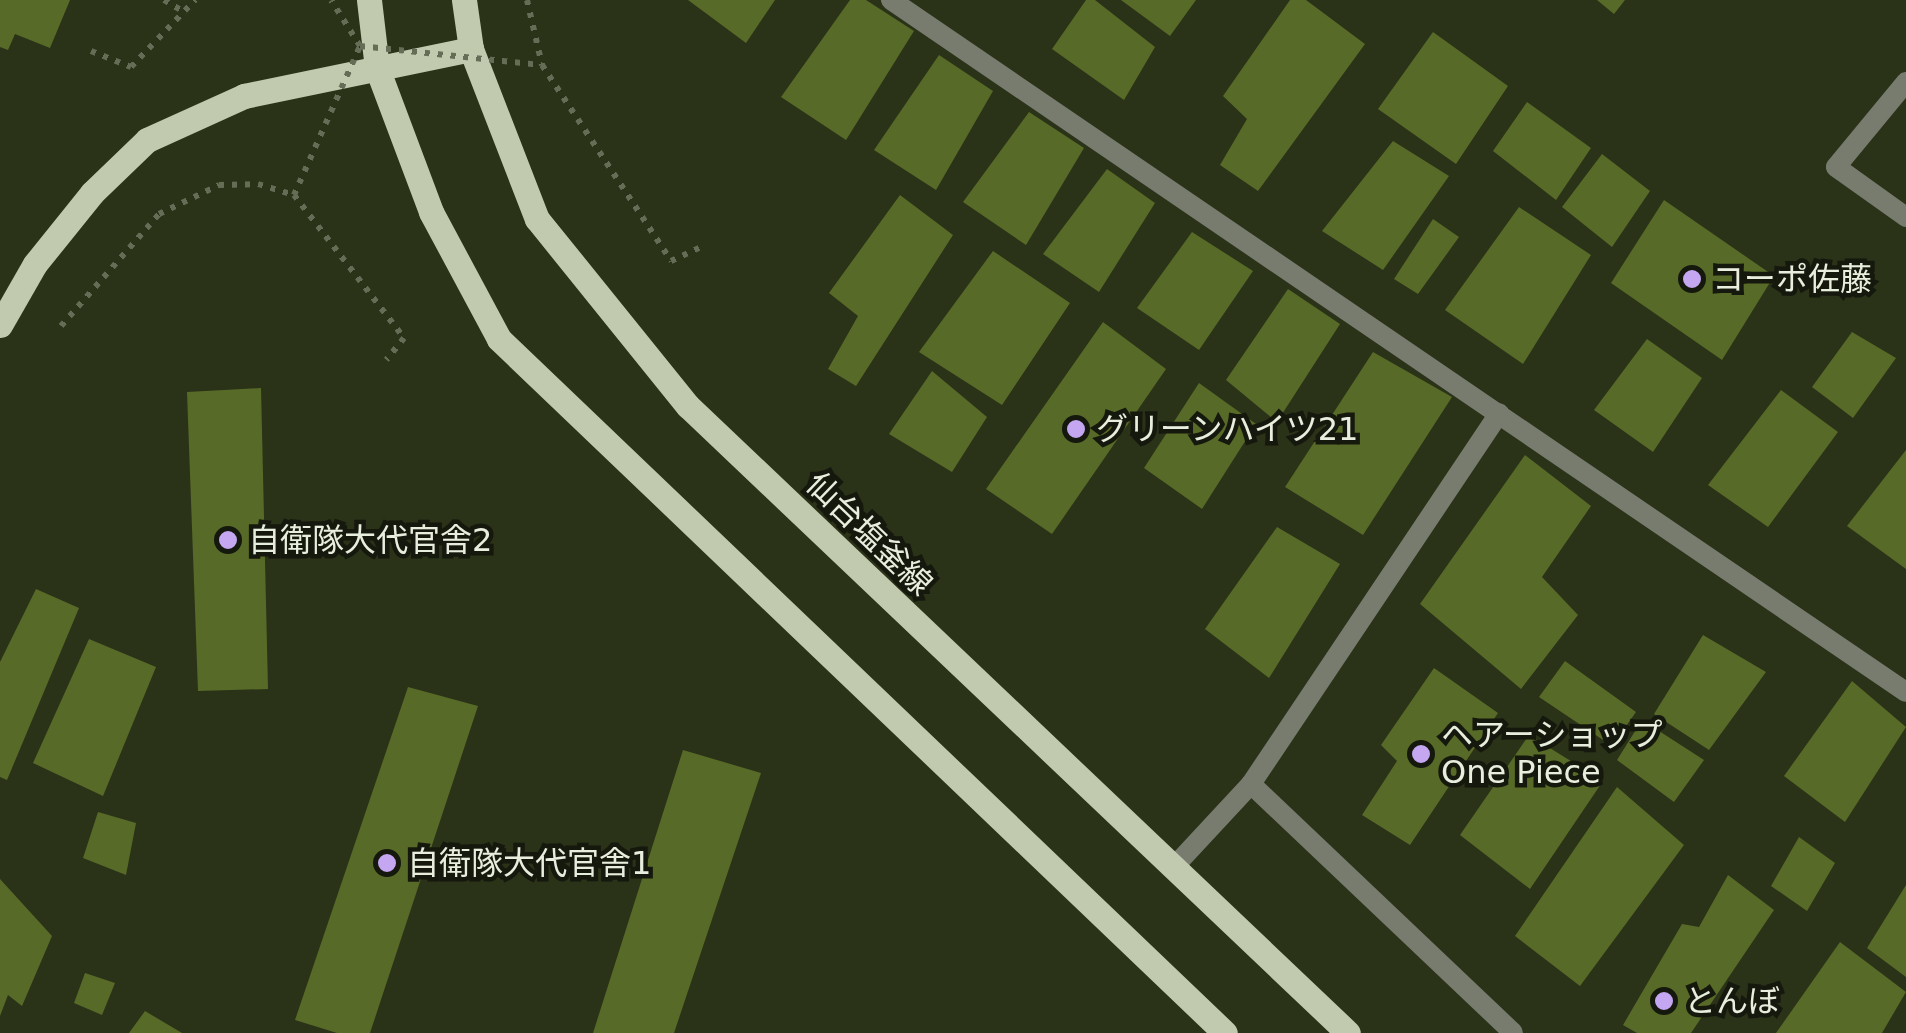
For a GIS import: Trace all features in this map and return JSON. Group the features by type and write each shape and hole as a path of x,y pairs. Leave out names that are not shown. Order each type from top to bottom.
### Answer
{"main road":[{"path":"369,0 377,68 431,212 499,339 1225,1033"},
{"name":"仙台塩釜線","path":"464,0 471,48 537,219 688,406 1348,1033"},
{"path":"0,325 34,264 92,193 147,140 244,96 471,48"}],"street":[{"path":"891,0 1906,692"},
{"path":"1906,82 1836,167 1906,217"},
{"path":"1172,869 1252,784 1500,413"},
{"path":"1252,784 1513,1033"}],"path":[{"path":"164,0 186,13"},
{"path":"90,52 131,67 195,0"},
{"path":"331,0 360,46"},
{"path":"527,0 542,65 672,261 699,248"},
{"path":"360,46 542,65"},
{"path":"294,195 360,46"},
{"path":"61,326 126,248 185,196 219,185 258,184 294,195 404,338 386,360"}],"building":[{"path":"0,0 70,0 50,48 15,34 8,50 0,47"},
{"path":"688,0 775,0 746,43"},
{"path":"850,0 866,0 914,31 846,140 781,97"},
{"path":"1086,0 1095,0 1155,47 1124,100 1052,49"},
{"path":"1121,0 1196,0 1170,36"},
{"path":"1290,0 1306,0 1365,44 1258,191 1220,165 1247,119 1223,96"},
{"path":"1597,0 1625,0 1614,14"},
{"path":"1433,32 1508,86 1456,164 1378,109"},
{"path":"939,55 993,91 936,190 874,150"},
{"path":"1527,102 1591,148 1556,200 1493,151"},
{"path":"1029,112 1084,148 1026,245 963,202"},
{"path":"1393,141 1449,176 1383,270 1322,231"},
{"path":"1602,154 1650,191 1612,247 1562,207"},
{"path":"1107,169 1155,203 1099,292 1043,254"},
{"path":"900,195 953,235 856,386 828,369 858,316 829,293"},
{"name":"コーポ佐藤","path":"1664,200 1774,276 1722,360 1611,283"},
{"path":"1519,207 1591,255 1523,364 1445,310"},
{"path":"1433,219 1459,237 1418,294 1394,279"},
{"path":"1192,232 1253,271 1199,350 1137,308"},
{"path":"993,251 1070,303 1002,405 919,352"},
{"path":"1288,289 1340,324 1277,422 1226,380"},
{"name":"グリーンハイツ21","path":"1103,322 1166,369 1052,534 986,489"},
{"path":"1852,332 1896,358 1853,418 1812,387"},
{"path":"1647,339 1702,378 1653,452 1594,410"},
{"path":"1373,352 1452,397 1363,535 1285,487"},
{"path":"932,371 987,417 952,472 889,434"},
{"path":"1199,383 1256,424 1202,509 1144,468"},
{"name":"自衛隊大代官舎2","path":"261,388 268,689 198,691 187,392"},
{"path":"1781,390 1838,432 1768,527 1708,485"},
{"path":"1906,450 1906,569 1847,526"},
{"path":"1525,455 1591,506 1542,577 1578,615 1521,689 1420,604"},
{"path":"1277,527 1340,564 1269,678 1205,629"},
{"path":"36,589 79,608 7,780 0,777 0,662"},
{"path":"1703,635 1766,672 1709,750 1654,714"},
{"path":"89,639 156,667 103,796 33,763"},
{"path":"1565,661 1636,712 1612,746 1539,697"},
{"path":"1434,668 1498,713 1410,845 1362,815 1397,761 1381,745"},
{"path":"1852,681 1906,727 1845,822 1784,776"},
{"name":"自衛隊大代官舎1","path":"408,687 478,706 370,1033 337,1033 295,1020"},
{"path":"1642,720 1704,760 1674,802 1617,760"},
{"path":"1529,735 1603,781 1530,889 1460,835"},
{"path":"683,750 761,773 674,1033 593,1033"},
{"path":"1617,787 1684,845 1580,986 1515,936"},
{"path":"98,812 136,823 126,875 83,858"},
{"path":"1799,837 1835,863 1807,911 1771,886"},
{"path":"1728,875 1774,910 1691,1033 1637,1033 1623,1025 1682,924 1699,927"},
{"path":"0,879 52,936 22,1006 8,995 0,1016"},
{"path":"1906,885 1906,977 1867,948"},
{"path":"1840,942 1906,992 1882,1033 1776,1033"},
{"path":"85,973 115,983 102,1015 74,1003"},
{"path":"145,1011 182,1033 129,1033"}],"place":[{"name":"コーポ佐藤","path":"1692,279"},
{"name":"グリーンハイツ21","path":"1076,429"},
{"name":"自衛隊大代官舎2","path":"228,540"},
{"name":"ヘアーショップ One Piece","path":"1421,754"},
{"name":"自衛隊大代官舎1","path":"387,863"},
{"name":"とんぼ","path":"1664,1001"}]}
